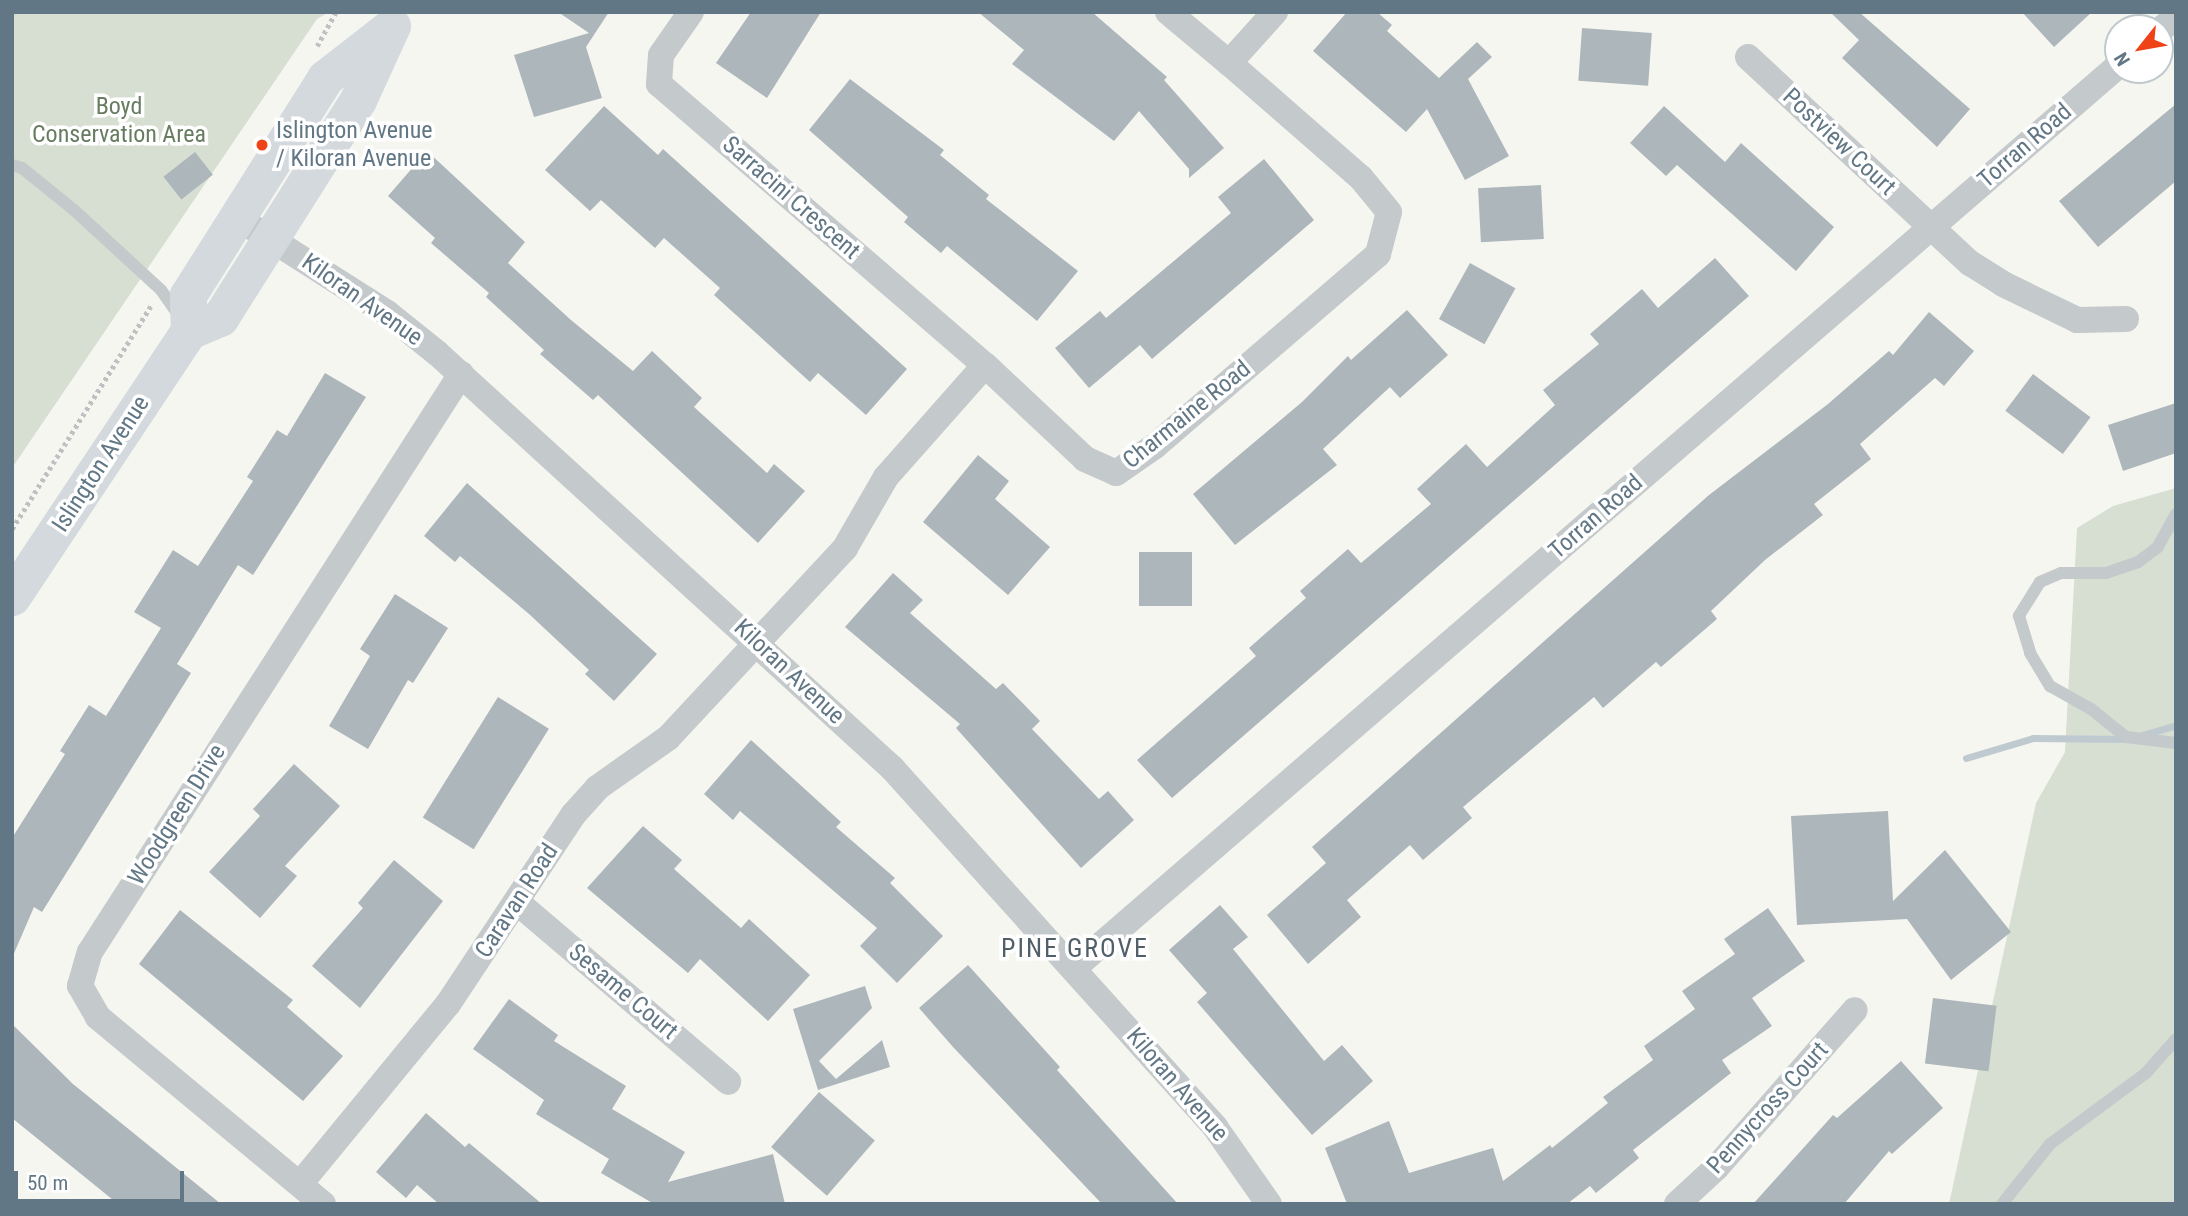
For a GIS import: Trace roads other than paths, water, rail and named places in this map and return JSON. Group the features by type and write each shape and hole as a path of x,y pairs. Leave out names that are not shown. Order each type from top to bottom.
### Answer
{"main road":[{"path":"397,19 358,100 220,318 189,331 188,295 325,78 397,19"},
{"name":"Islington Avenue","path":"12,597 189,331"}],"street":[{"name":"Sarracini Crescent","path":"691,12 661,55 659,85 985,365"},
{"path":"1168,12 1229,63 1275,12"},
{"name":"Postview Court","path":"1748,57 1929,228 1970,263 2037,302 2077,320 2126,319"},
{"name":"Charmaine Road","path":"985,365 1084,459 1116,473 1155,446 1378,254 1389,212 1361,178 1229,63"},
{"name":"Torran Road","path":"1074,968 2104,78"},
{"name":"Kiloran Avenue","path":"236,218 387,313 461,373 892,768 1215,1126 1269,1204"},
{"path":"755,640 845,548 886,477 985,365"},
{"name":"Woodgreen Drive","path":"323,1204 98,1017 80,986 90,953 461,373"},
{"name":"Caravan Road","path":"300,1184 448,1004 518,903 573,815 597,788 668,738 755,640"},
{"name":"Sesame Court","path":"518,903 728,1082"},
{"name":"Pennycross Court","path":"1677,1204 1716,1168 1855,1010"}],"lane":[{"path":"12,165 22,168 74,210 161,289 189,331"},
{"path":"2176,513 2158,547 2138,562 2106,573 2061,573 2040,582 2019,616 2030,653 2050,685 2126,737 2176,743"},
{"path":"2002,1204 2050,1144 2146,1073 2176,1039"}],"waterway":[{"path":"2142,735 2176,725"},
{"path":"1966,758 2033,738 2127,739"}],"place":[{"name":"Islington Avenue / Kiloran Avenue","path":"262,145"}],"district":[{"name":"PINE GROVE","path":"1075,949"}],"park label":[{"name":"Boyd Conservation Area","path":"119,121"}]}
